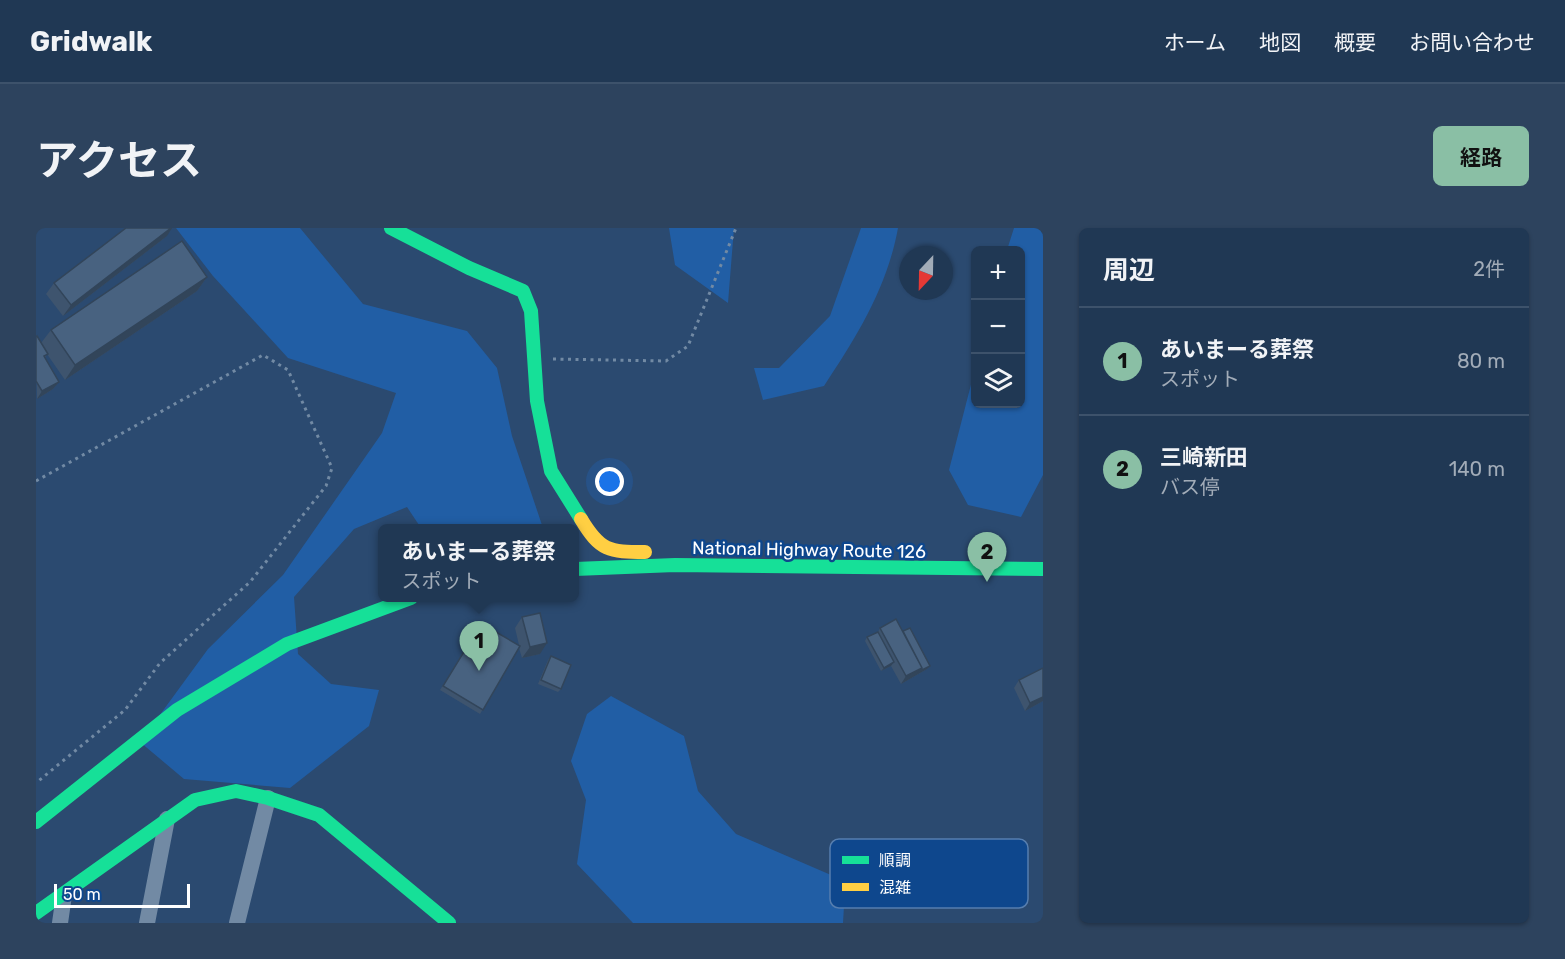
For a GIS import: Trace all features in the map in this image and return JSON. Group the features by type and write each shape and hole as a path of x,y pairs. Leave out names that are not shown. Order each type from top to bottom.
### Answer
{"main road":[{"path":"391,228 469,268 522,291 531,310 537,400 551,471 593,539 612,552 672,553 675,565"},
{"name":"National Highway Route 126","path":"579,569 675,565 1043,569"},
{"path":"36,822 177,710 287,644 398,602"},
{"path":"36,913 195,800 236,790 319,815 449,923"}],"street":[{"path":"237,923 268,798"},
{"path":"147,923 167,819"},
{"path":"60,923 64,895"}],"path":[{"path":"533,359 666,361 688,346 736,228"},
{"path":"36,481 263,355 288,370 332,468 326,486 250,582 160,663 125,710 36,783"}],"shaded area":[{"path":"176,228 300,228 363,304 467,331 497,368 512,436 542,524 418,524 407,507 354,529 294,597 298,654 331,684 379,690 369,726 290,788 184,779 140,742 208,649 283,575 382,433 396,393 288,358 213,276"},
{"path":"669,228 734,228 728,303 675,265"},
{"path":"861,228 898,228 886,271 859,330 824,386 763,400 754,368 779,368 830,316"},
{"path":"1014,228 1043,228 1043,475 1021,517 968,505 949,470 971,385 971,408 1025,408 1025,246 1008,246"},
{"path":"611,696 684,736 698,791 736,834 830,875 830,908 844,908 843,923 633,923 577,864 586,800 571,761 587,714"}],"building":[{"path":"126,228 171,228 71,305 54,283"},
{"path":"182,241 207,277 75,365 51,330"},
{"path":"37,336 48,354 44,356 59,382 42,391 36,381"},
{"path":"540,613 547,643 530,647 522,617"},
{"path":"896,619 922,668 906,676 880,628"},
{"path":"489,628 520,646 483,710 443,686 465,650 474,655"},
{"path":"910,628 930,666 920,671 922,668 903,631"},
{"path":"878,632 894,662 884,668 867,637"},
{"path":"551,656 571,665 561,689 541,680"},
{"path":"1043,668 1043,697 1030,703 1019,680"}],"traffic: fast":[{"path":"391,228 469,268 523,291 531,311 537,401 551,471 581,519"},
{"path":"579,569 675,565 1043,569"},
{"path":"36,822 177,710 287,644 400,602"},
{"path":"36,913 195,800 236,791 268,798 319,815 449,923"}],"traffic: slow":[{"path":"581,519 594,538 607,548 645,552"}],"place":[{"name":"三崎新田","path":"987,582"},
{"name":"あいまーる葬祭","path":"479,671"}]}
